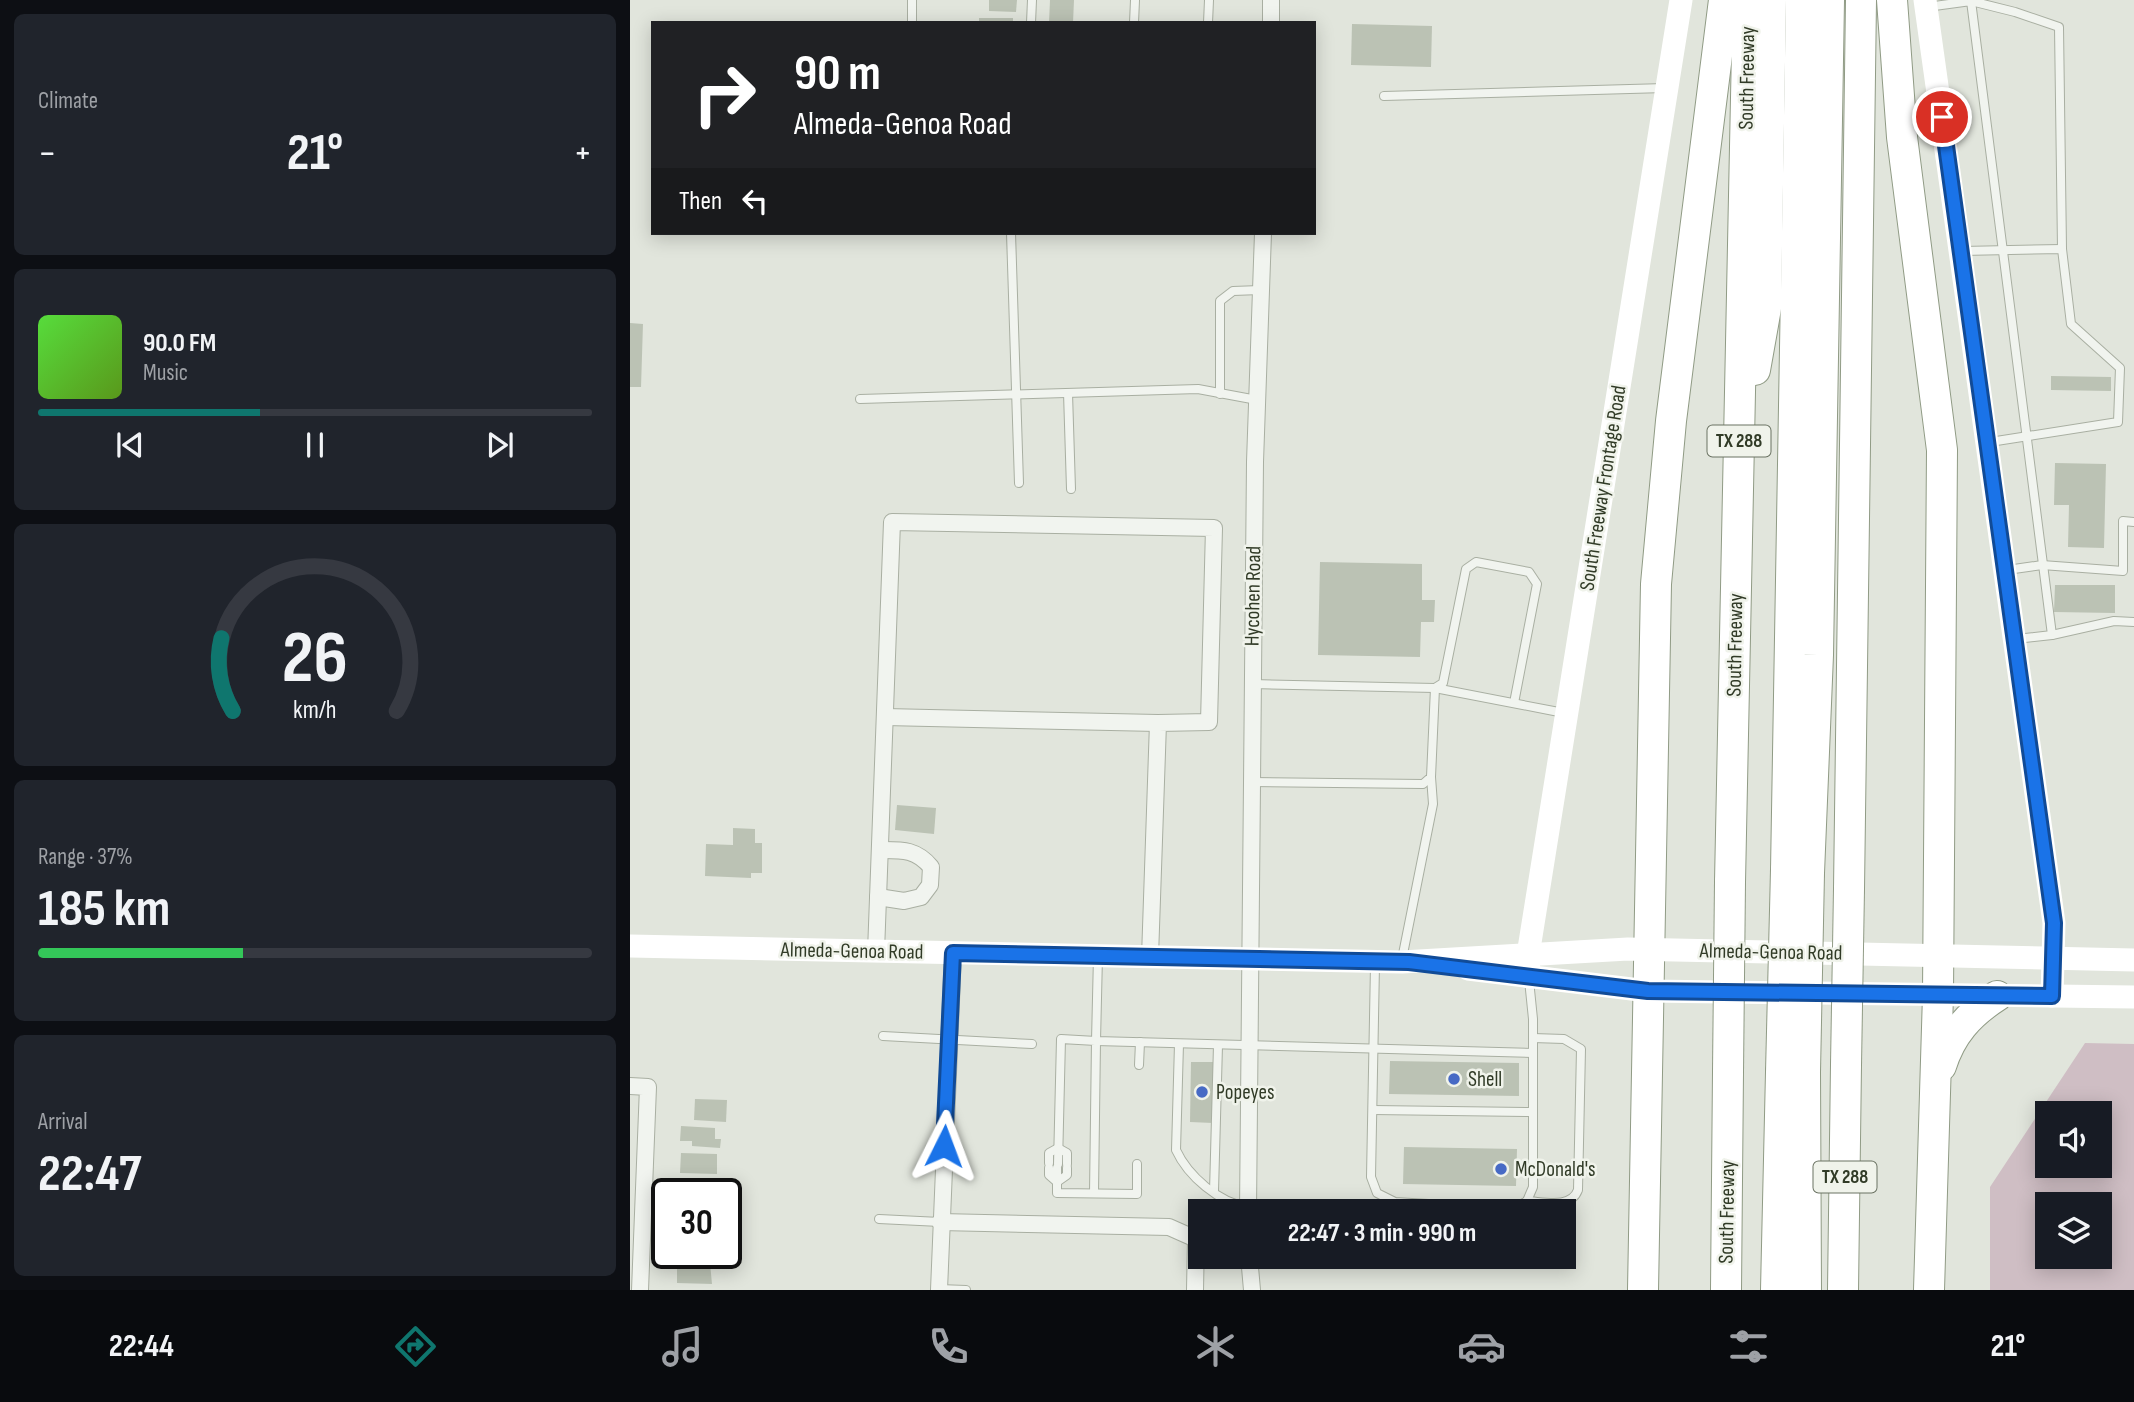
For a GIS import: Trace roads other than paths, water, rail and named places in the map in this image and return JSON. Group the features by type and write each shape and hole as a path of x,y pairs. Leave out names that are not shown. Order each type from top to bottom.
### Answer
{"highway":[{"path":"1643,1290 1656,584 1662,501 1724,0"},
{"name":"South Freeway","path":"1726,1290 1730,882 1748,0"},
{"path":"1738,472 1766,308 1771,0"},
{"path":"1776,1290 1793,1072 1797,871 1801,0"},
{"path":"1797,871 1818,655 1829,0"},
{"name":"TX 288","path":"1843,1290 1861,0"},
{"path":"1892,0 1902,137 1942,450 1938,995 1928,1290"},
{"path":"1824,255 1853,563"},
{"path":"1935,1086 1946,1050 1961,1025 1997,996"},
{"path":"1793,1072 1806,1290"}],"main road":[{"name":"South Freeway Frontage Road","path":"1529,966 1681,0"},
{"path":"1926,4 2054,923 2052,996"},
{"name":"Almeda-Genoa Road","path":"630,946 1529,966 1649,949 2134,960"},
{"name":"Almeda-Genoa Road","path":"1529,966 1648,991 2134,997"}],"street":[{"path":"1270,21 1271,0"},
{"name":"Hycohen Road","path":"1248,1199 1256,400 1263,235"},
{"path":"876,951 892,522 1214,528 1209,722 885,717"},
{"path":"1150,957 1157,723"},
{"path":"878,897 904,901 921,897 930,885 931,867 920,854 902,850 880,850"},
{"path":"939,1289 953,953"},
{"path":"630,1086 648,1087 640,1290"},
{"path":"940,1222 1169,1227 1196,1239 1195,1290"},
{"path":"1250,1269 1252,1290"}],"lane":[{"path":"912,0 912,21"},
{"path":"1031,21 1032,0"},
{"path":"1134,21 1135,0"},
{"path":"1208,21 1209,0"},
{"path":"1971,1 2052,635"},
{"path":"1926,4 1971,1 2059,27 2062,249 2071,324 2120,368 2118,422 1987,442"},
{"path":"1384,96 1668,88"},
{"path":"1012,235 1019,483"},
{"path":"1961,251 2062,249"},
{"path":"1220,394 1220,301 1233,291 1260,290"},
{"path":"860,399 1198,389 1256,400"},
{"path":"1068,393 1071,489"},
{"path":"2004,570 2042,565 2123,572 2123,521 2134,522"},
{"path":"1435,688 1443,683 1466,569 1476,562 1529,572 1537,584 1514,703"},
{"path":"2013,639 2052,635 2115,621 2134,622"},
{"path":"1252,684 1435,688 1567,713"},
{"path":"1405,962 1405,930 1433,804 1431,777 1435,688"},
{"path":"1251,782 1423,784 1431,777"},
{"path":"1094,1193 1098,956"},
{"path":"1375,962 1371,1177 1377,1193 1389,1199"},
{"path":"1528,1199 1533,1187 1533,1038 1529,966"},
{"path":"883,1036 1032,1044"},
{"path":"1533,1038 1564,1039 1581,1049 1579,1177 1574,1199"},
{"path":"1137,1164 1137,1194 1057,1194 1061,1039 1533,1053"},
{"path":"1139,1065 1140,1042"},
{"path":"1179,1044 1176,1150 1182,1163 1224,1199"},
{"path":"1214,1191 1218,1045"},
{"path":"1373,1110 1533,1112"},
{"path":"878,1219 940,1222"},
{"path":"939,1289 966,1290"}],"place":[{"name":"Shell","path":"1454,1079"},
{"name":"Popeyes","path":"1202,1092"},
{"name":"McDonald's","path":"1501,1169"}]}
